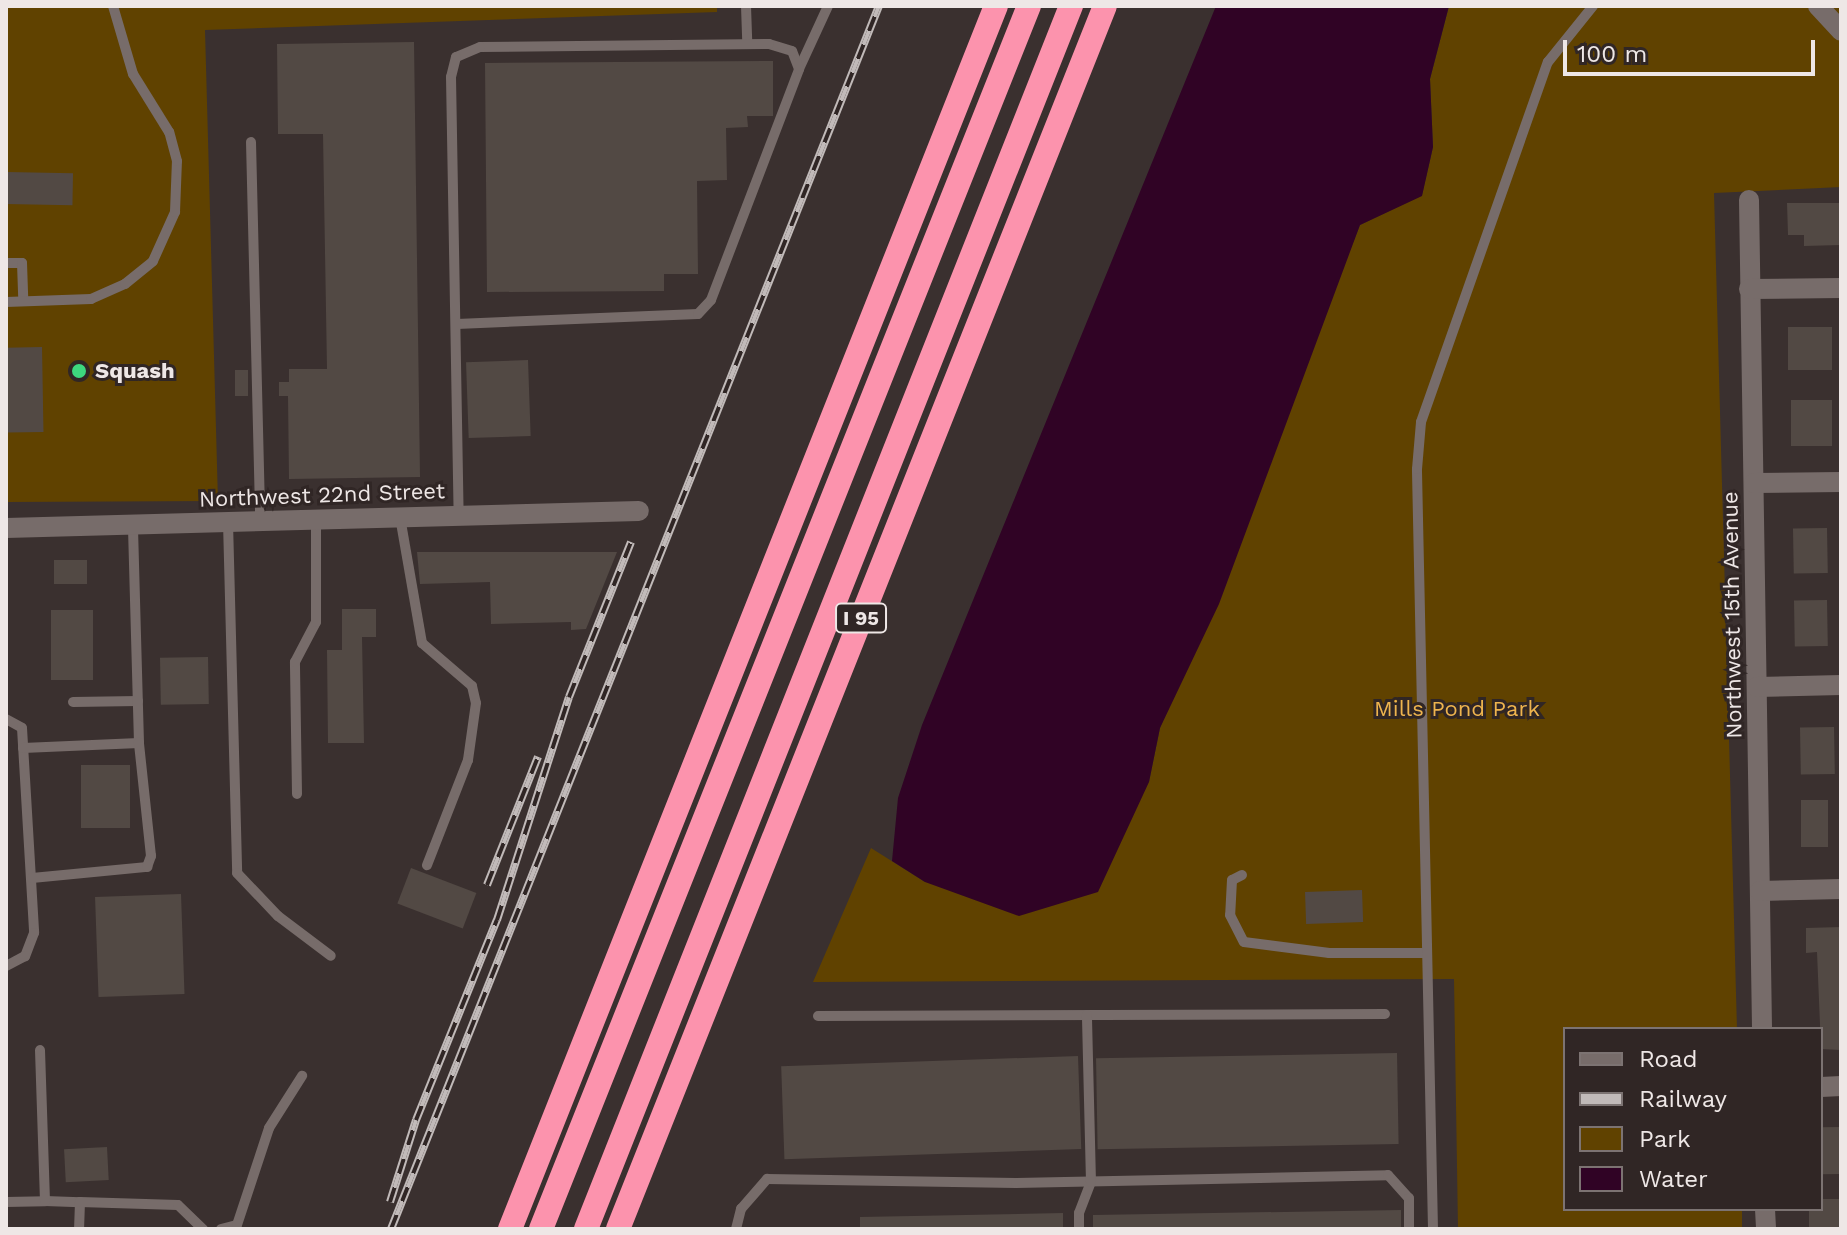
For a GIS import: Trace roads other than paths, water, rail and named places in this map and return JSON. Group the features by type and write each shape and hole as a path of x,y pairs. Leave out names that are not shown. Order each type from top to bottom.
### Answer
{"highway":[{"path":"510,1229 996,6"},
{"path":"541,1229 1029,6"},
{"path":"586,1229 1071,6"},
{"name":"I 95","path":"618,1229 1105,6"}],"street":[{"path":"1818,6 1841,31"},
{"name":"Northwest 15th Avenue","path":"1749,200 1762,1027"},
{"path":"1749,289 1841,288"},
{"path":"1754,483 1841,482"},
{"name":"Northwest 22nd Street","path":"6,528 639,511"},
{"path":"1757,687 1841,685"},
{"path":"1760,891 1841,889"}],"lane":[{"path":"6,302 91,299 125,284 153,261 175,212 177,161 169,132 133,74 113,6"},
{"path":"746,6 747,44"},
{"path":"457,324 698,314 711,300 799,69 828,6"},
{"path":"1433,1229 1424,953 1421,422 1548,62 1593,6"},
{"path":"459,516 451,77 456,57 480,47 747,44 792,51 799,69"},
{"path":"251,142 260,521"},
{"path":"6,263 22,263 23,301"},
{"path":"400,517 422,643 472,686 476,703 468,760 427,865"},
{"path":"297,794 295,662 316,622 316,520"},
{"path":"228,522 237,873 278,916 331,956"},
{"path":"32,878 147,867 151,856 139,743 133,525"},
{"path":"73,702 138,701"},
{"path":"6,719 22,728 34,933 25,956 6,966"},
{"path":"23,748 139,743"},
{"path":"1242,875 1232,880 1230,915 1244,942 1329,953 1424,953"},
{"path":"818,1016 1385,1014"},
{"path":"1079,1229 1079,1213 1091,1182 1087,1015"},
{"path":"40,1050 45,1201"},
{"path":"221,1229 237,1225 269,1128 302,1076"},
{"path":"736,1229 741,1209 767,1179 1091,1182 1388,1175 1409,1198 1409,1229"},
{"path":"6,1202 178,1205 203,1229"},
{"path":"79,1229 80,1202"}],"water":[{"path":"1216,6 1449,6 1430,79 1433,147 1422,196 1360,225 1219,604 1160,728 1149,782 1098,892 1019,916 925,882 892,861 898,798 922,725"}],"railway":[{"path":"391,1229 879,6"},
{"path":"390,1202 416,1120 497,920 569,697 631,542"},
{"path":"487,885 538,757"}],"place":[{"name":"Squash","path":"79,371"}],"park label":[{"name":"Mills Pond Park","path":"1457,709"}]}
